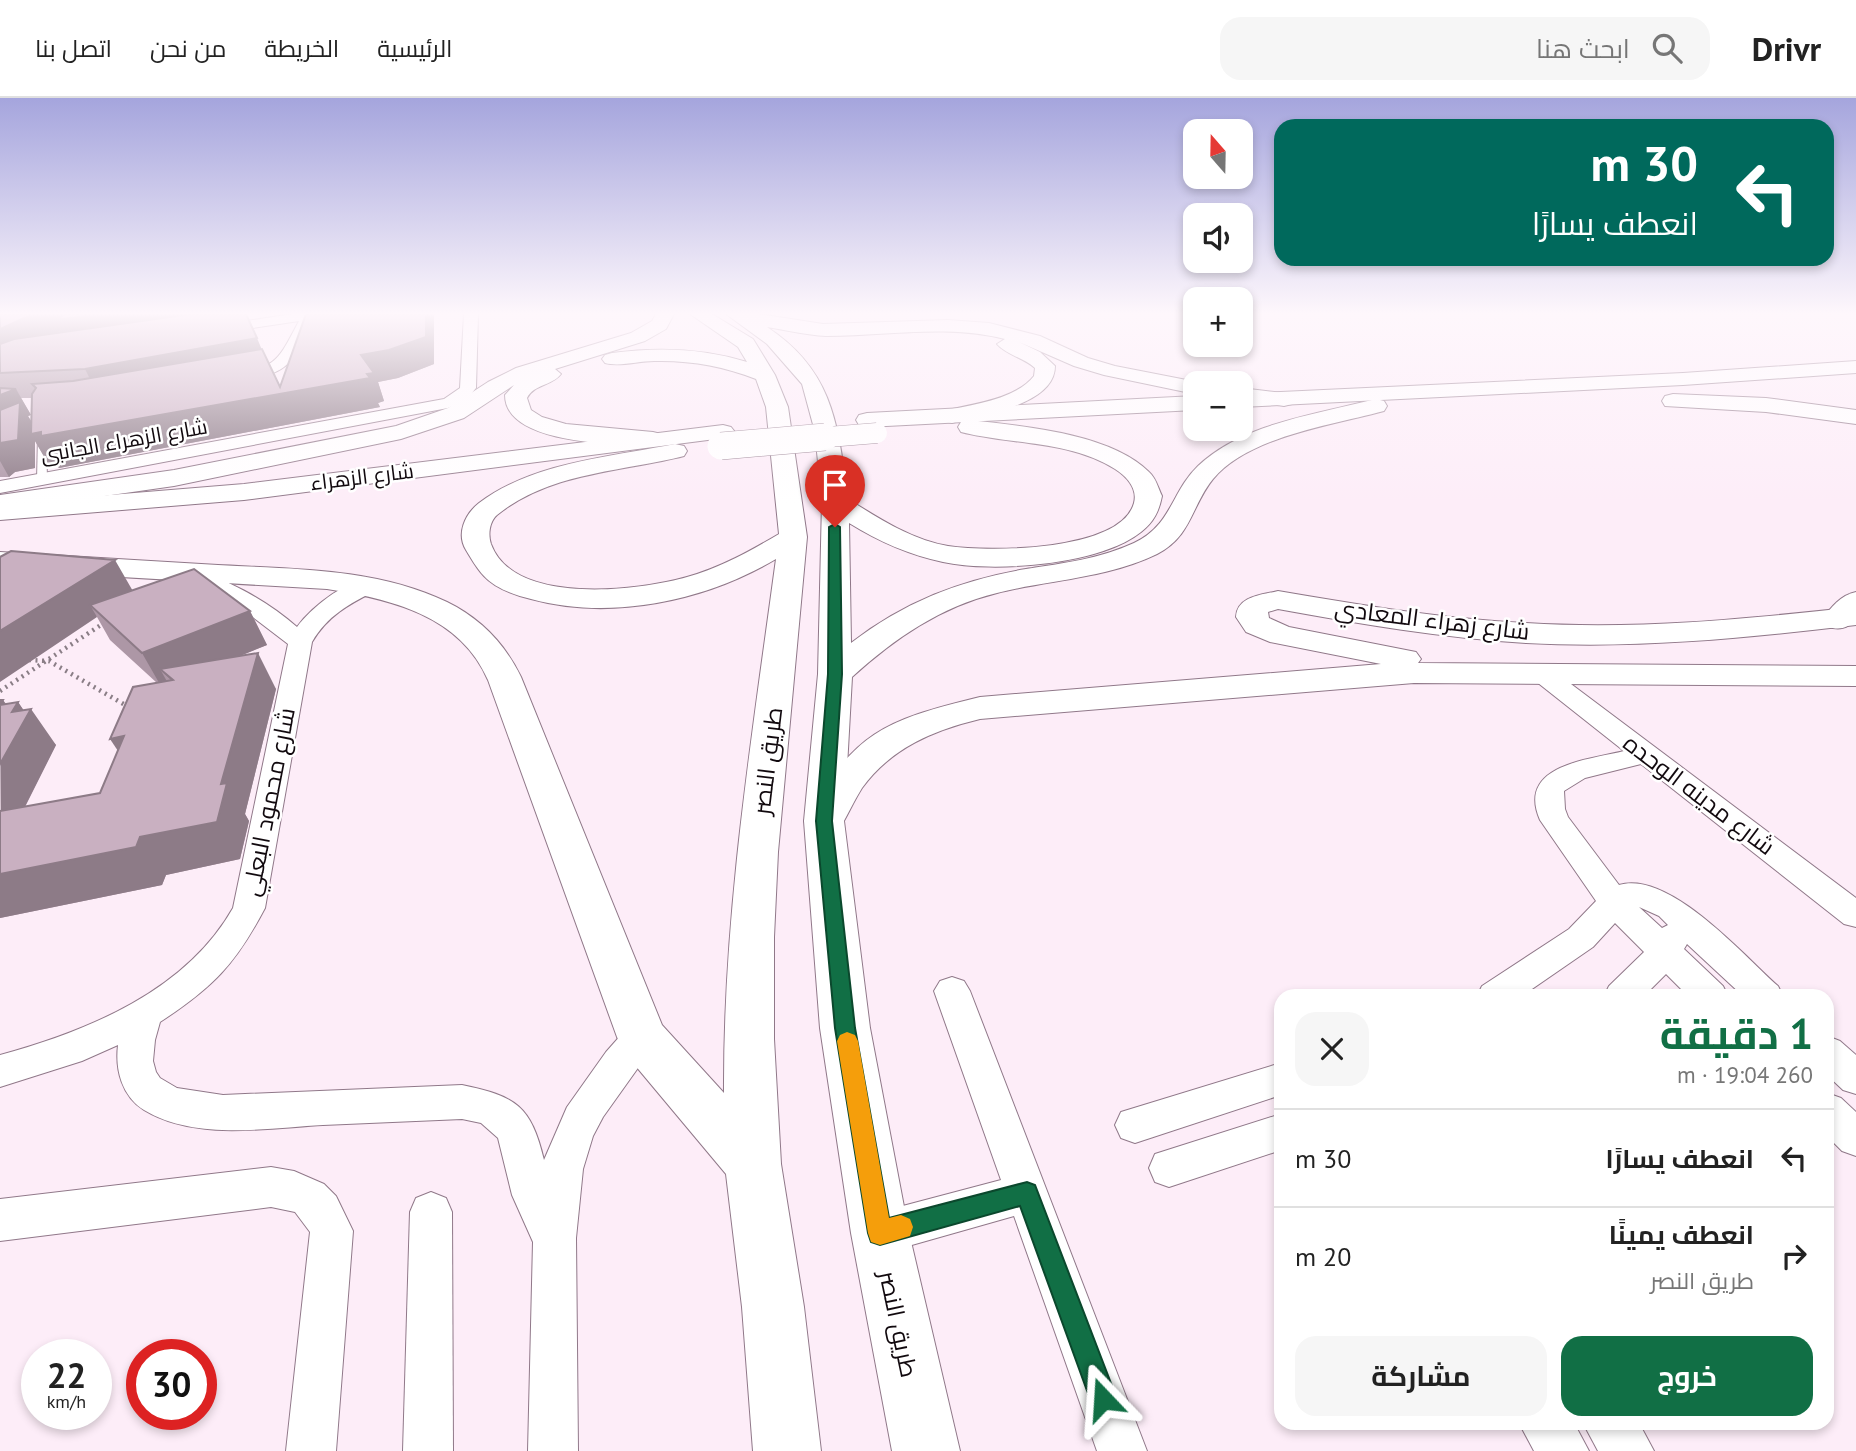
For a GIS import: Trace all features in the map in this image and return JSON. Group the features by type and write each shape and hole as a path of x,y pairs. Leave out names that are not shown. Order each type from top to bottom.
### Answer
{"main road":[{"path":"0,503 174,478 401,432 456,412 513,377"},
{"path":"545,377 525,385 516,395 516,407 523,415 538,423 563,430 664,445"},
{"name":"طريق النصر","path":"766,377 777,407 793,537 757,852 751,937 749,1039 753,1164 773,1307 788,1451"},
{"name":"طريق النصر","path":"817,377 827,432 835,502 835,674 824,821 845,1028 880,1233 926,1451"},
{"path":"961,421 1035,388 1045,377"},
{"path":"1141,377 1183,386"},
{"path":"1253,400 1704,377"},
{"path":"1253,411 1587,398 1856,382"},
{"path":"1253,395 1284,399"},
{"path":"1587,398 1766,405 1856,417"},
{"path":"961,421 1183,404"},
{"path":"835,674 895,624 933,603 1004,582 1084,570 1138,552 1165,536 1205,473 1233,452 1287,431 1376,406"},
{"path":"961,421 1183,414"},
{"path":"835,502 872,527 905,542 944,553 992,559 1074,550 1124,531 1147,509 1149,497 1146,486 1138,475 1115,459 1051,437 961,421"},
{"name":"شارع الزهراء","path":"0,512 244,492 722,439 961,421"},
{"path":"664,445 561,476 506,497 486,510 475,526 478,545 486,562 502,576 524,587 557,596 595,599 642,596 683,588 722,576 793,537"},
{"name":"شارع الزهراء","path":"0,526 142,517 664,445"},
{"path":"0,561 327,580 407,596 441,611 470,629 491,652 505,680 642,1037 753,1164"},
{"name":"شارع زهراء المعادي","path":"1476,673 1281,635 1258,625 1252,617 1252,611 1257,605 1278,600 1450,627 1597,635 1734,630 1850,612"},
{"name":"شارع زهراء المعادي","path":"824,821 850,777 873,752 899,734 937,718 980,708 1352,676 1476,673 1856,676"}],"street":[{"path":"225,380 244,377"},
{"name":"شارع الزهراء الجانبى","path":"0,487 442,405 465,394 468,377"},
{"path":"182,573 217,585 246,600 275,617 300,642"},
{"name":"شارع محمود البعلي","path":"0,1072 33,1064 90,1042 144,1014 189,982 226,949 249,908 300,642 310,622 334,602 367,586"},
{"name":"شارع مدينه الوحده","path":"1542,674 1856,915"},
{"path":"1644,754 1564,776 1550,789 1548,799 1555,820 1615,902 1704,989"},
{"path":"1504,989 1581,938 1625,895 1645,895 1658,900 1685,921 1758,989"},
{"path":"1628,989 1656,963 1685,921"},
{"path":"952,991 1122,1451"},
{"path":"144,1014 134,1040 133,1065 142,1086 162,1101 189,1110 223,1112 463,1102 497,1111 511,1122 520,1138 534,1198 554,1238"},
{"path":"553,1451 554,1238 558,1192 567,1153 588,1106 613,1069 642,1037"},
{"path":"1834,1058 1856,1078"},
{"path":"1135,1125 1274,1081"},
{"path":"1834,1117 1856,1138"},
{"path":"1170,1168 1274,1134"},
{"path":"2,1224 271,1187 300,1192 321,1207 332,1231 311,1451"},
{"path":"880,1233 1027,1193"},
{"path":"428,1451 431,1212"},
{"path":"1549,1430 1564,1451"},
{"path":"1613,1430 1629,1451"}],"lane":[{"path":"38,424 42,480"}],"path":[{"path":"0,691 113,618"},
{"path":"24,659 49,661 134,710"}],"building":[{"path":"96,377 275,377 280,387 284,377 370,378 41,436 41,432 31,434 32,394 36,388 32,384"},
{"path":"0,388 16,389 0,395"},
{"path":"20,402 18,440 0,443 0,410"},
{"path":"11,551 115,560 0,631 0,557"},
{"path":"194,569 250,611 142,653 90,605"},
{"path":"258,653 221,784 227,783 217,822 140,837 136,847 0,874 0,811 100,793 124,736 110,739 133,687 173,680 160,669"},
{"path":"18,702 12,712 31,709 0,764 0,705"}],"slow traffic":[{"path":"847,1041 880,1233 901,1227"}],"route":[{"path":"835,527 835,674 824,821 845,1028 880,1233 1027,1193 1103,1399"}]}
